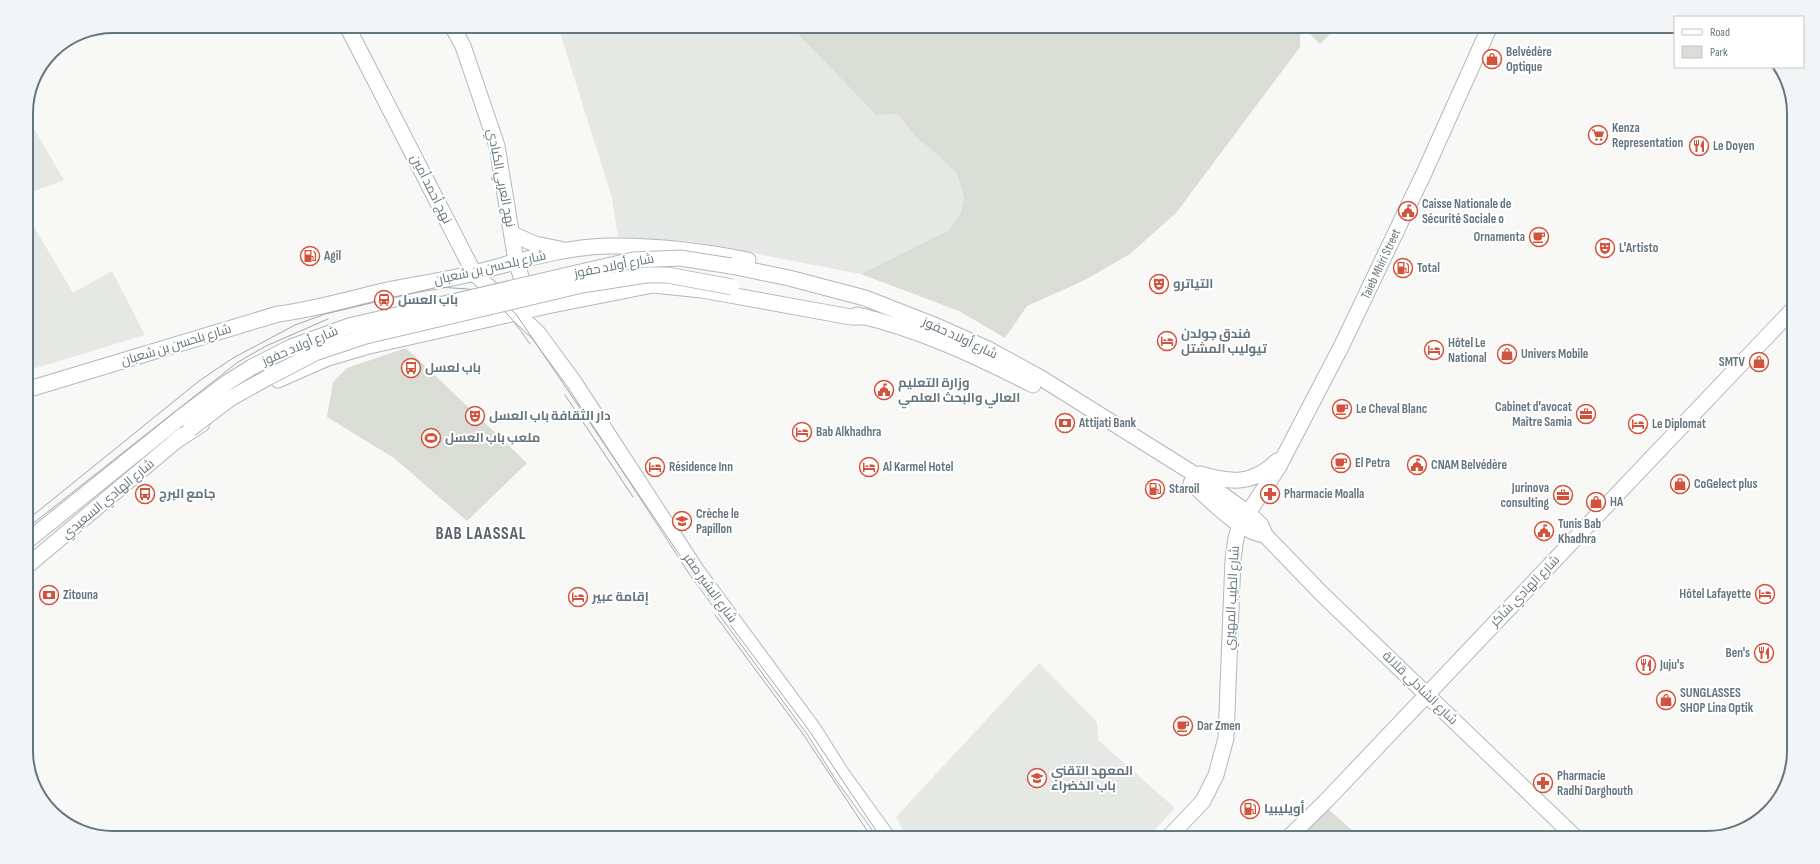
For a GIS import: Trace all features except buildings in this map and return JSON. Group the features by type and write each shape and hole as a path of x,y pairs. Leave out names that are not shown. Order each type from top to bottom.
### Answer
{"street":[{"name":"نهج أحمد أمين","path":"351,33 474,273 525,312 538,333"},
{"name":"نهج العربي الكبادي","path":"456,33 463,46 496,146 525,312"},
{"name":"Taieb Mhiri Street","path":"1284,455 1342,345 1422,178 1487,33"},
{"path":"512,234 534,244 569,250"},
{"name":"شارع بلحسن بن شعبان","path":"33,388 278,314 310,309 474,273 516,261 569,250 607,246 658,248 728,256 802,273 865,298"},
{"name":"شارع أولاد حفوز","path":"185,424 228,382 252,367 291,347 349,326 633,260 680,258 731,266 789,278 865,298 940,327 988,349 1034,374 1121,426 1191,472 1244,519"},
{"name":"شارع أولاد حفوز","path":"185,424 315,353 366,336 582,285 646,275 667,275 732,287 866,317 937,340 986,361 1054,396 1100,423 1244,519 1261,525 1266,535"},
{"name":"شارع أولاد حفوز","path":"176,441 235,403 274,382 328,358 525,312 653,285 702,290 851,317 866,317"},
{"name":"شارع الهادي شاكر","path":"1295,831 1326,801 1787,315"},
{"name":"شارع البشير صفر","path":"538,333 582,393 697,571 814,730 841,773 883,831"},
{"name":"شارع الهادي السعيدي","path":"33,562 176,441 185,424"},
{"name":"شارع الهادي السعيدي","path":"33,537 185,424"},
{"path":"1191,472 1227,481 1246,479 1262,474 1284,455"},
{"name":"شارع الطيب المهيري","path":"1175,831 1203,801 1216,775 1226,738 1233,559 1236,538 1244,519 1274,474 1284,455"},
{"name":"شارع الشادلي قلالة","path":"1266,535 1322,594 1569,831"}],"shaded area":[{"path":"560,33 797,33 876,115 898,114 917,138 936,153 957,174 964,198 960,215 949,230 861,274 690,241 618,237 612,198"},
{"path":"33,127 64,180 33,191"},
{"path":"33,225 73,293 112,271 145,335 33,369"},
{"name":"المعهد التقني باب الخضراء","path":"1039,663 1097,722 1098,740 1175,808 1154,831 903,831 896,817"}],"green space":[{"path":"797,33 1301,33 1300,47 1176,213 1130,254 1083,281 1027,306 1005,338 959,311 861,274 949,230 960,215 964,198 957,174 936,153 917,138 898,114 876,115"},
{"path":"1309,33 1331,33 1320,44"},
{"name":"ملعب باب العسل","path":"406,348 527,463 467,521 394,458 327,417 333,382 347,368"},
{"path":"1328,809 1353,831 1307,831"}],"tram line":[{"path":"33,515 199,381 233,358 295,325 325,314 438,287 468,289 497,297 516,314 696,579 808,729 876,831"},
{"path":"482,298 490,301 504,311 515,323 530,344"},
{"path":"33,523 238,362 266,346 328,319"},
{"path":"565,395 633,497"},
{"path":"715,615 803,734 867,831"}],"place":[{"name":"Belvédère Optique","path":"1492,59"},
{"name":"Kenza Representation","path":"1598,135"},
{"name":"Le Doyen","path":"1699,146"},
{"name":"Caisse Nationale de Sécurité Sociale o","path":"1408,211"},
{"name":"Ornamenta","path":"1539,237"},
{"name":"L'Artisto","path":"1605,248"},
{"name":"Agil","path":"310,256"},
{"name":"Total","path":"1403,268"},
{"name":"التياترو","path":"1159,284"},
{"name":"باب العسل","path":"384,300"},
{"name":"فندق جولدن تيوليب المشتل","path":"1167,341"},
{"name":"Hôtel Le National","path":"1434,350"},
{"name":"Univers Mobile","path":"1507,354"},
{"name":"SMTV","path":"1759,362"},
{"name":"باب لعسل","path":"411,368"},
{"name":"وزارة التعليم العالي والبحث العلمي","path":"884,390"},
{"name":"Le Cheval Blanc","path":"1342,409"},
{"name":"Cabinet d'avocat Maître Samia","path":"1586,414"},
{"name":"دار الثقافة باب العسل","path":"475,416"},
{"name":"Attijati Bank","path":"1065,423"},
{"name":"Le Diplomat","path":"1638,424"},
{"name":"Bab Alkhadhra","path":"802,432"},
{"name":"ملعب باب العسل","path":"431,438"},
{"name":"El Petra","path":"1341,463"},
{"name":"CNAM Belvédère","path":"1417,465"},
{"name":"Résidence Inn","path":"655,467"},
{"name":"Al Karmel Hotel","path":"869,467"},
{"name":"CoGelect plus","path":"1680,484"},
{"name":"Staroil","path":"1155,489"},
{"name":"جامع البرج","path":"145,494"},
{"name":"Pharmacie Moalla","path":"1270,494"},
{"name":"Jurinova consulting","path":"1563,495"},
{"name":"HA","path":"1596,502"},
{"name":"Crèche le Papillon","path":"682,521"},
{"name":"Tunis Bab Khadhra","path":"1544,531"},
{"name":"Hôtel Lafayette","path":"1765,594"},
{"name":"Zitouna","path":"49,595"},
{"name":"إقامة عبير","path":"578,597"},
{"name":"Ben's","path":"1764,653"},
{"name":"Juju's","path":"1646,665"},
{"name":"SUNGLASSES SHOP Lina Optik","path":"1666,700"},
{"name":"Dar Zmen","path":"1183,726"},
{"name":"المعهد التقني باب الخضراء","path":"1037,778"},
{"name":"Pharmacie Radhi Darghouth","path":"1543,783"},
{"name":"أويليبيا","path":"1250,809"}],"district":[{"name":"BAB LAASSAL","path":"481,534"}]}
